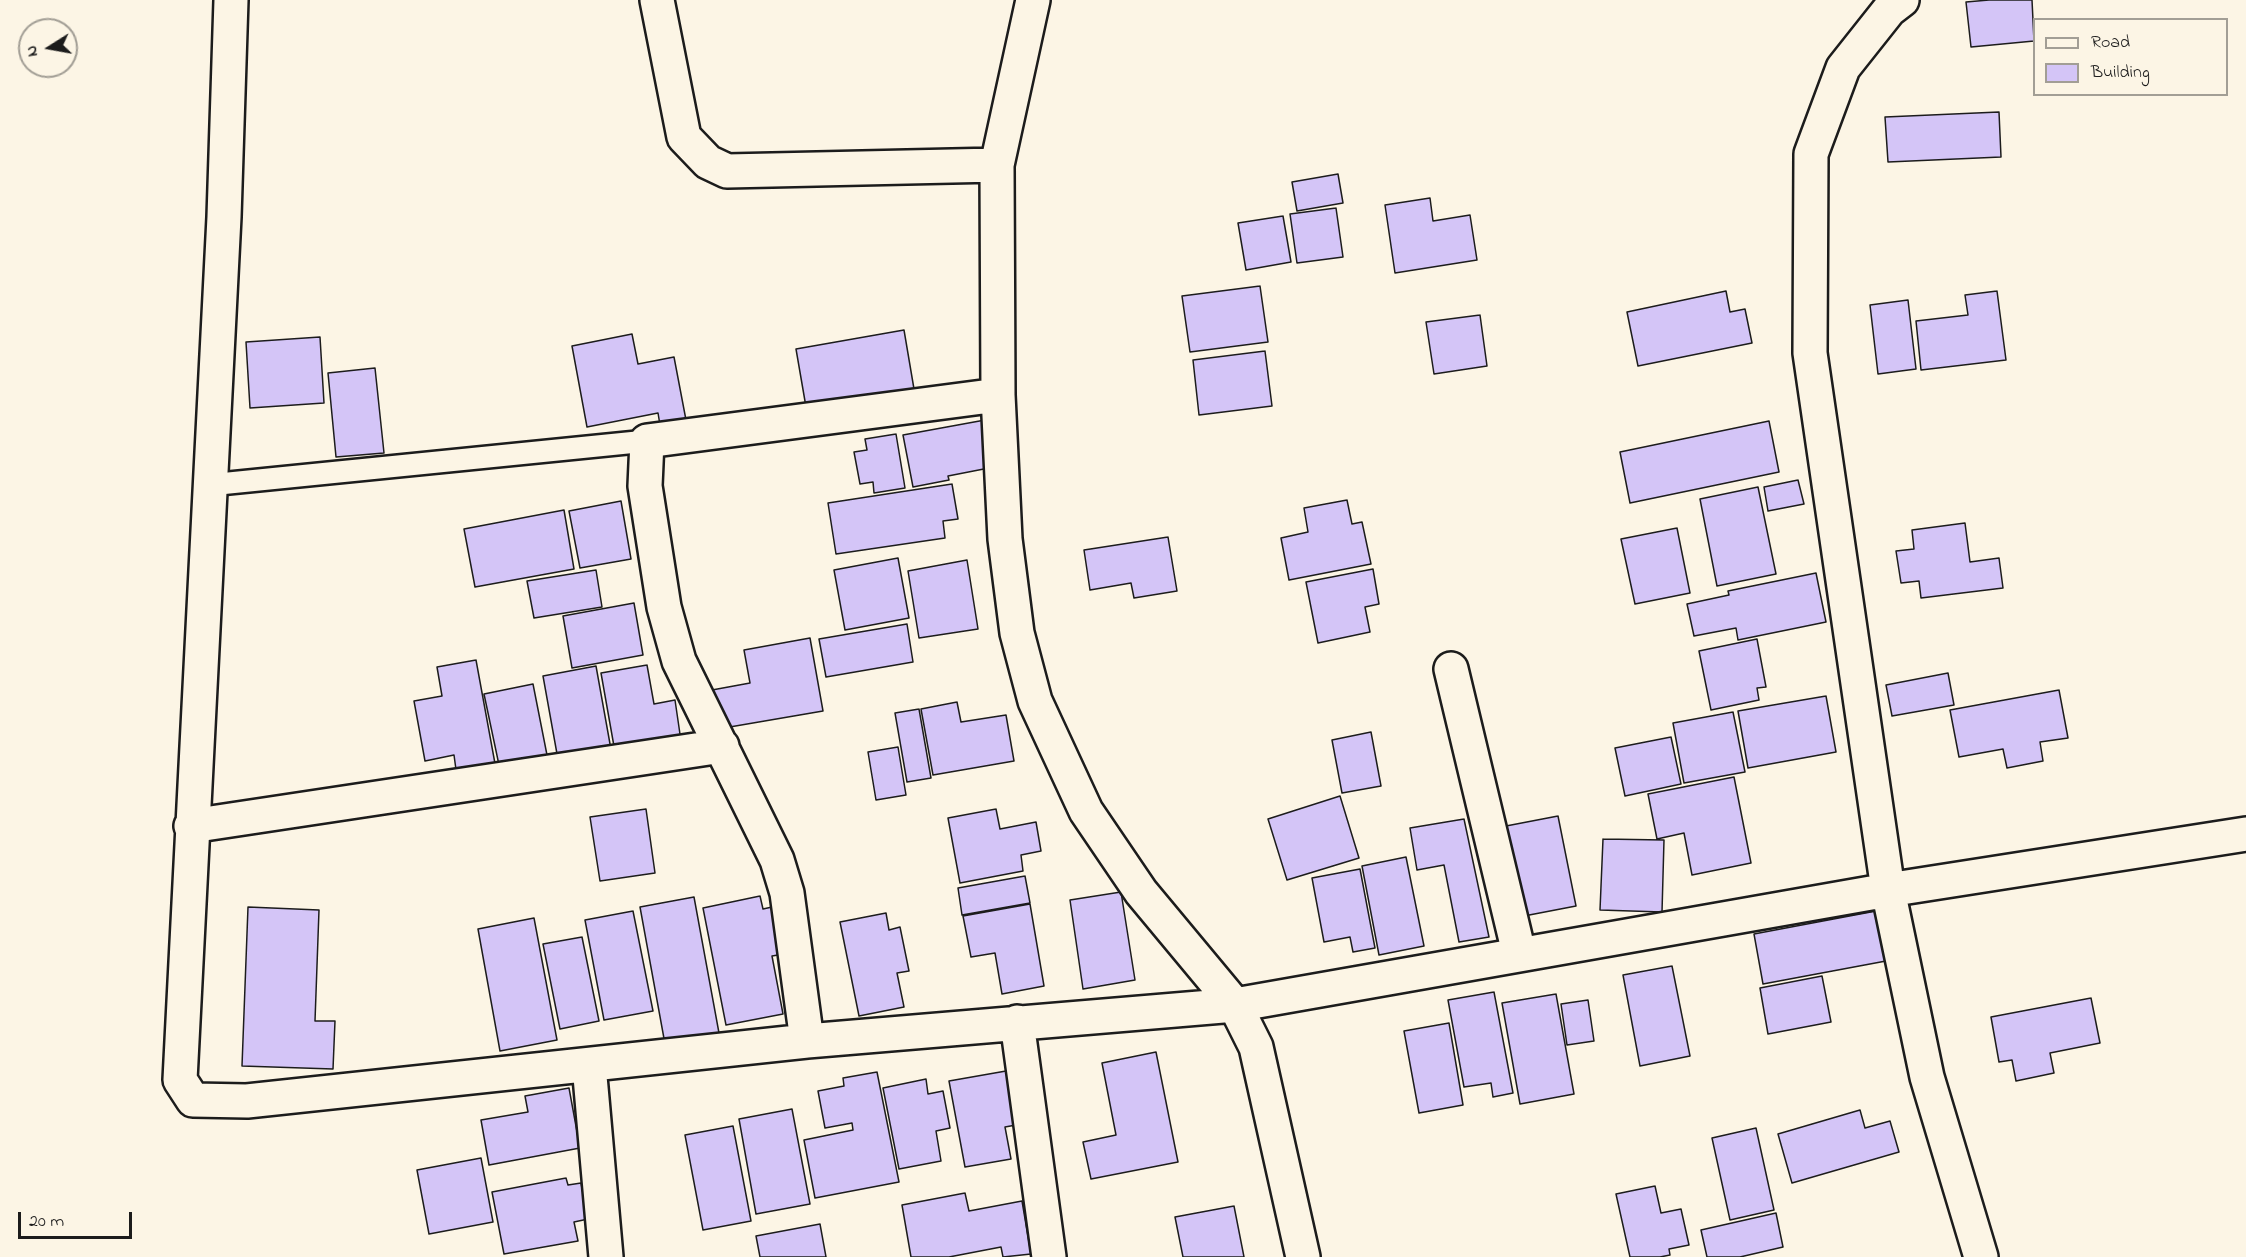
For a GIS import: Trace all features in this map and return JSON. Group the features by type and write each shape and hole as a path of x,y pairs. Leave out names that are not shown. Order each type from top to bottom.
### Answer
{"street":[{"path":"231,0 224,217 191,826 180,1080 193,1100 247,1101 807,1041 1234,1005 1519,953 1888,890 2246,834"},
{"path":"657,0 684,137 708,162 727,171 997,165"},
{"path":"1033,0 997,165 998,396 1005,539 1017,633 1035,701 1086,811 1141,892 1234,1005 1256,1047 1303,1257"},
{"path":"1902,0 1889,10 1844,68 1811,154 1810,353 1888,890 1927,1077 1981,1257"},
{"path":"807,1041 786,892 777,860 679,661 664,607 645,486 647,441 998,396"},
{"path":"1451,669 1519,953"},
{"path":"191,826 722,746"},
{"path":"1017,1022 1049,1257"},
{"path":"589,1065 606,1257"}],"lane":[{"path":"209,485 647,441"}],"building":[{"path":"2032,0 2033,41 1971,47 1966,2"},
{"path":"1999,112 2001,157 1888,162 1885,117"},
{"path":"1338,174 1343,203 1297,211 1292,182"},
{"path":"1430,198 1433,221 1470,215 1477,260 1395,273 1385,205"},
{"path":"1336,208 1343,257 1297,263 1290,214"},
{"path":"1283,216 1291,262 1246,270 1238,223"},
{"path":"1260,286 1268,342 1190,352 1182,296"},
{"path":"1726,291 1730,312 1745,309 1752,343 1638,366 1627,312"},
{"path":"1997,291 2006,360 1921,370 1916,321 1968,315 1965,295"},
{"path":"1908,300 1916,369 1878,374 1870,305"},
{"path":"1480,315 1487,366 1434,374 1426,322"},
{"path":"904,330 914,389 806,407 796,349"},
{"path":"632,334 638,364 674,357 686,420 660,425 658,413 587,427 572,346"},
{"path":"320,337 324,403 250,408 246,342"},
{"path":"1265,351 1272,406 1199,415 1193,360"},
{"path":"375,368 384,453 336,457 328,373"},
{"path":"985,420 994,467 948,476 949,480 913,487 903,435"},
{"path":"1769,421 1779,472 1630,503 1620,452"},
{"path":"896,434 905,488 874,493 873,482 860,484 854,452 867,450 865,439"},
{"path":"1798,480 1804,504 1768,511 1764,487"},
{"path":"952,484 958,519 943,521 945,538 836,554 828,503"},
{"path":"1758,487 1776,574 1717,586 1700,499"},
{"path":"1347,500 1352,524 1362,522 1371,564 1289,580 1281,538 1308,532 1304,508"},
{"path":"621,501 631,559 580,568 569,511"},
{"path":"564,510 574,569 475,587 464,529"},
{"path":"1965,523 1970,562 1999,558 2003,588 1921,598 1919,581 1901,583 1896,551 1914,549 1912,530"},
{"path":"1677,528 1690,593 1635,604 1621,539"},
{"path":"1168,537 1177,591 1134,598 1131,583 1090,590 1084,550"},
{"path":"898,558 909,618 845,630 834,570"},
{"path":"967,560 978,629 919,638 908,571"},
{"path":"1373,569 1379,604 1365,607 1370,632 1318,643 1306,582"},
{"path":"596,570 602,607 534,618 527,581"},
{"path":"1816,573 1826,622 1738,640 1736,628 1694,636 1687,604 1729,595 1728,591"},
{"path":"634,603 643,655 572,668 563,616"},
{"path":"907,624 913,662 826,677 819,639"},
{"path":"810,638 823,711 718,729 712,690 750,683 744,650"},
{"path":"1757,639 1766,687 1757,688 1759,700 1711,710 1699,651"},
{"path":"476,660 496,769 457,777 454,755 425,761 414,701 442,696 437,667"},
{"path":"647,665 654,704 675,700 681,741 615,752 601,673"},
{"path":"596,666 612,755 559,765 543,676"},
{"path":"1948,673 1954,705 1892,716 1886,685"},
{"path":"533,684 547,755 499,765 484,694"},
{"path":"2059,690 2068,738 2040,742 2043,761 2007,768 2003,749 1959,757 1950,710"},
{"path":"1826,696 1836,752 1748,768 1738,711"},
{"path":"957,702 961,722 1006,715 1014,761 933,775 921,709"},
{"path":"919,709 931,778 907,782 895,713"},
{"path":"1733,712 1745,772 1684,783 1673,723"},
{"path":"1371,732 1381,786 1342,793 1332,740"},
{"path":"1671,737 1681,784 1625,796 1615,748"},
{"path":"898,747 906,795 876,800 868,752"},
{"path":"1734,777 1751,863 1692,875 1684,833 1657,839 1648,794"},
{"path":"1340,796 1359,858 1287,880 1268,819"},
{"path":"646,809 655,873 600,881 590,817"},
{"path":"996,809 1000,829 1036,822 1041,851 1021,855 1023,871 960,883 948,818"},
{"path":"1558,816 1576,906 1524,916 1506,826"},
{"path":"1464,819 1489,937 1459,942 1444,865 1417,870 1410,828"},
{"path":"1603,839 1664,840 1662,912 1600,910"},
{"path":"1406,857 1424,946 1379,955 1362,866"},
{"path":"1360,869 1375,948 1353,952 1350,937 1324,942 1312,878"},
{"path":"1025,876 1030,903 962,915 958,888"},
{"path":"1121,892 1135,980 1083,989 1070,900"},
{"path":"760,896 763,909 781,905 790,953 772,956 783,1014 726,1025 703,908"},
{"path":"694,897 719,1033 665,1044 640,907"},
{"path":"1030,904 1044,986 1002,994 995,953 971,957 963,916"},
{"path":"248,907 319,910 315,1021 335,1021 333,1069 242,1066"},
{"path":"633,911 653,1011 604,1020 585,920"},
{"path":"1876,911 1886,961 1763,984 1754,934"},
{"path":"886,913 889,930 900,927 909,971 897,973 904,1007 859,1016 840,922"},
{"path":"534,918 557,1040 500,1051 478,929"},
{"path":"582,937 599,1021 560,1029 543,944"},
{"path":"1672,966 1690,1056 1640,1066 1623,975"},
{"path":"1822,976 1831,1022 1768,1034 1760,988"},
{"path":"1494,992 1513,1093 1493,1097 1491,1083 1464,1087 1448,1000"},
{"path":"1556,994 1574,1094 1520,1104 1502,1003"},
{"path":"2091,998 2100,1043 2050,1053 2054,1073 2016,1081 2012,1060 1999,1062 1991,1017"},
{"path":"1588,1000 1594,1041 1567,1045 1561,1004"},
{"path":"1449,1023 1463,1105 1419,1113 1404,1031"},
{"path":"1156,1052 1178,1162 1091,1179 1083,1142 1116,1135 1102,1063"},
{"path":"1006,1071 1016,1125 1005,1127 1011,1159 965,1167 949,1081"},
{"path":"877,1072 899,1182 815,1198 804,1140 853,1130 852,1123 825,1128 818,1091 844,1086 843,1078"},
{"path":"926,1079 928,1094 943,1091 950,1128 936,1131 941,1161 899,1169 883,1088"},
{"path":"569,1088 580,1148 489,1165 481,1120 528,1112 525,1096"},
{"path":"792,1109 810,1204 756,1214 739,1119"},
{"path":"1860,1110 1865,1128 1890,1121 1899,1152 1792,1183 1778,1134"},
{"path":"733,1126 751,1221 703,1230 685,1135"},
{"path":"1756,1128 1774,1210 1730,1220 1712,1138"},
{"path":"481,1158 493,1222 429,1234 417,1170"},
{"path":"566,1178 568,1185 581,1183 588,1219 574,1222 578,1241 504,1254 492,1192"},
{"path":"1655,1186 1661,1213 1681,1209 1689,1245 1669,1249 1670,1255 1630,1257 1616,1194"},
{"path":"965,1193 969,1211 1022,1201 1031,1254 1003,1257 1001,1247 949,1257 911,1257 902,1205"},
{"path":"1234,1206 1244,1257 1183,1257 1175,1217"},
{"path":"1776,1213 1783,1247 1740,1257 1707,1257 1701,1230"},
{"path":"820,1224 826,1257 760,1257 756,1236"}]}
